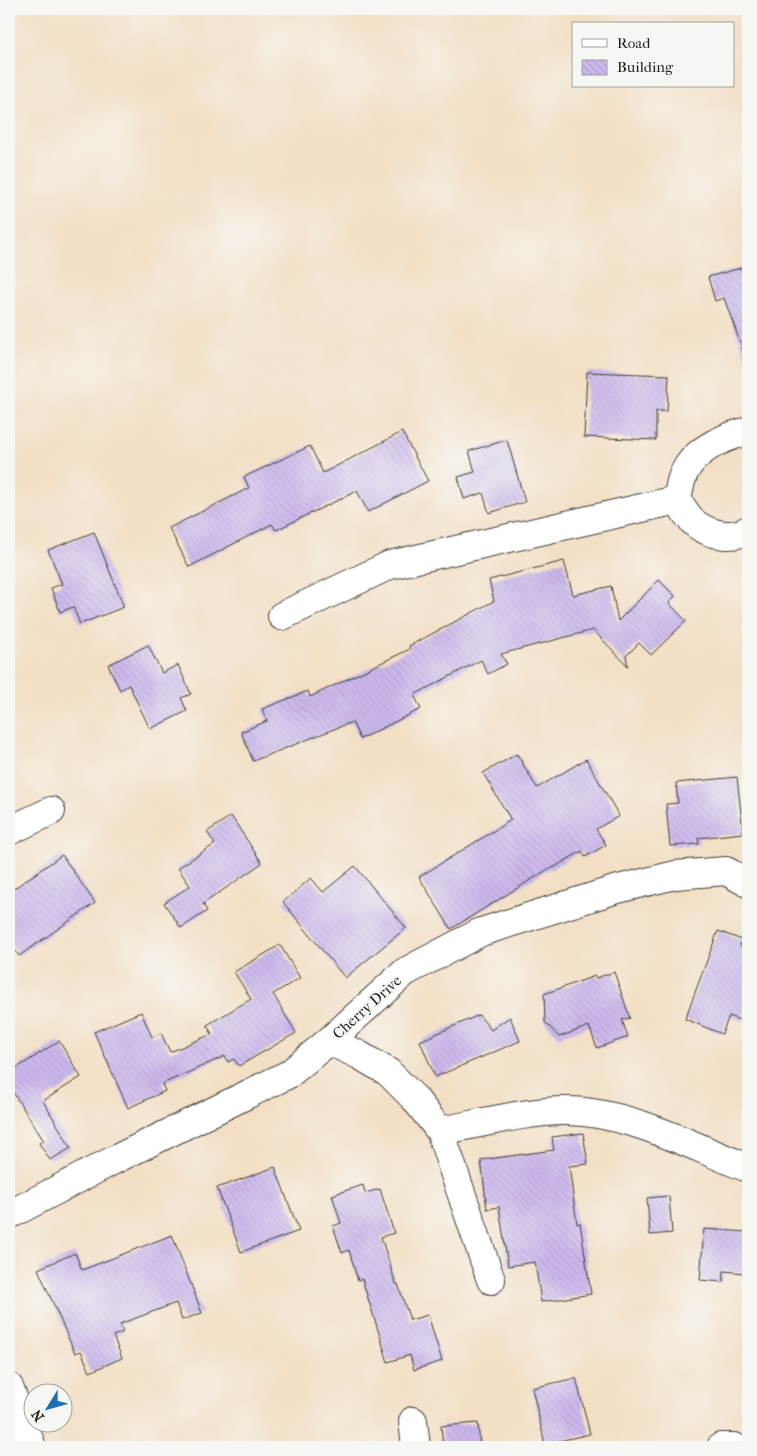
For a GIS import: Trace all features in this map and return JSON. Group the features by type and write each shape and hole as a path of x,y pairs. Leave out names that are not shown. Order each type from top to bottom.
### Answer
{"street":[{"path":"748,430 716,443 697,455 684,473 678,500 695,524 716,535 740,535 748,530"},
{"path":"282,616 390,565 678,500"},
{"path":"9,831 51,811"},
{"name":"Cherry Drive","path":"9,1214 289,1074 329,1041 405,972 481,932 614,890 675,875 726,871 748,884"},
{"path":"329,1041 359,1055 388,1072 415,1100 440,1131 491,1280"},
{"path":"440,1131 550,1112 586,1113 647,1128 748,1168"},
{"path":"9,1387 32,1447"},
{"path":"413,1421 416,1447"},
{"path":"721,1447 734,1447"}],"building":[{"path":"748,266 748,359 746,359 724,298 715,301 708,277"},
{"path":"587,372 669,375 667,411 656,411 656,440 584,437"},
{"path":"402,432 428,481 368,512 357,491 276,530 272,524 189,567 169,528 249,488 244,477 310,446 323,473"},
{"path":"507,440 525,502 489,513 483,493 464,499 458,477 475,472 469,451"},
{"path":"94,532 124,607 80,624 73,607 60,612 51,588 62,584 48,550"},
{"path":"564,561 573,595 611,586 618,621 659,580 675,596 669,603 686,621 651,655 639,643 626,656 628,666 593,630 501,654 507,664 488,674 481,660 414,695 421,709 360,739 352,722 253,761 241,732 267,721 262,709 308,691 310,697 410,649 409,646 494,601 489,580"},
{"path":"148,645 162,673 178,665 191,694 181,698 187,711 150,729 129,685 120,690 108,665"},
{"path":"517,754 537,788 586,759 619,816 596,829 606,845 585,857 582,851 550,868 451,929 419,877 511,820 483,773"},
{"path":"737,777 743,833 698,838 699,844 670,846 666,804 678,803 676,783"},
{"path":"231,816 262,863 203,904 207,911 181,928 164,903 190,886 178,868 215,844 207,832"},
{"path":"62,855 95,903 19,956 9,941 9,892"},
{"path":"355,866 406,928 345,978 283,902 311,878 323,892"},
{"path":"718,931 742,940 740,946 748,949 748,1003 742,1021 729,1016 722,1034 685,1019"},
{"path":"280,945 300,978 273,994 296,1033 239,1066 234,1059 228,1062 225,1056 162,1084 165,1091 128,1108 94,1032 141,1012 152,1037 161,1033 170,1052 212,1034 207,1025 251,999 234,972"},
{"path":"614,972 630,1018 622,1020 628,1037 597,1048 589,1026 559,1037 545,1022 544,994 595,976 596,978"},
{"path":"479,1015 491,1030 510,1017 520,1041 435,1077 420,1041"},
{"path":"59,1041 81,1077 43,1101 71,1148 50,1160 39,1143 44,1141 9,1086 9,1073"},
{"path":"583,1133 588,1164 569,1166 577,1224 580,1223 591,1294 541,1302 535,1262 508,1266 499,1207 487,1209 481,1160 554,1150 552,1137"},
{"path":"275,1167 299,1231 241,1252 217,1188"},
{"path":"363,1185 365,1193 380,1189 394,1233 381,1237 396,1284 398,1284 410,1320 428,1315 442,1361 414,1370 410,1355 388,1362 362,1279 358,1281 349,1250 342,1253 333,1226 341,1223 332,1195"},
{"path":"669,1196 672,1233 650,1235 647,1198"},
{"path":"704,1229 747,1232 744,1273 724,1271 723,1282 700,1280"},
{"path":"172,1235 202,1313 182,1320 176,1303 120,1324 123,1332 113,1336 122,1358 90,1372 81,1351 75,1353 38,1269 75,1253 82,1270"},
{"path":"576,1378 590,1434 545,1444 532,1388"},
{"path":"478,1423 480,1447 443,1447 441,1426"}]}
